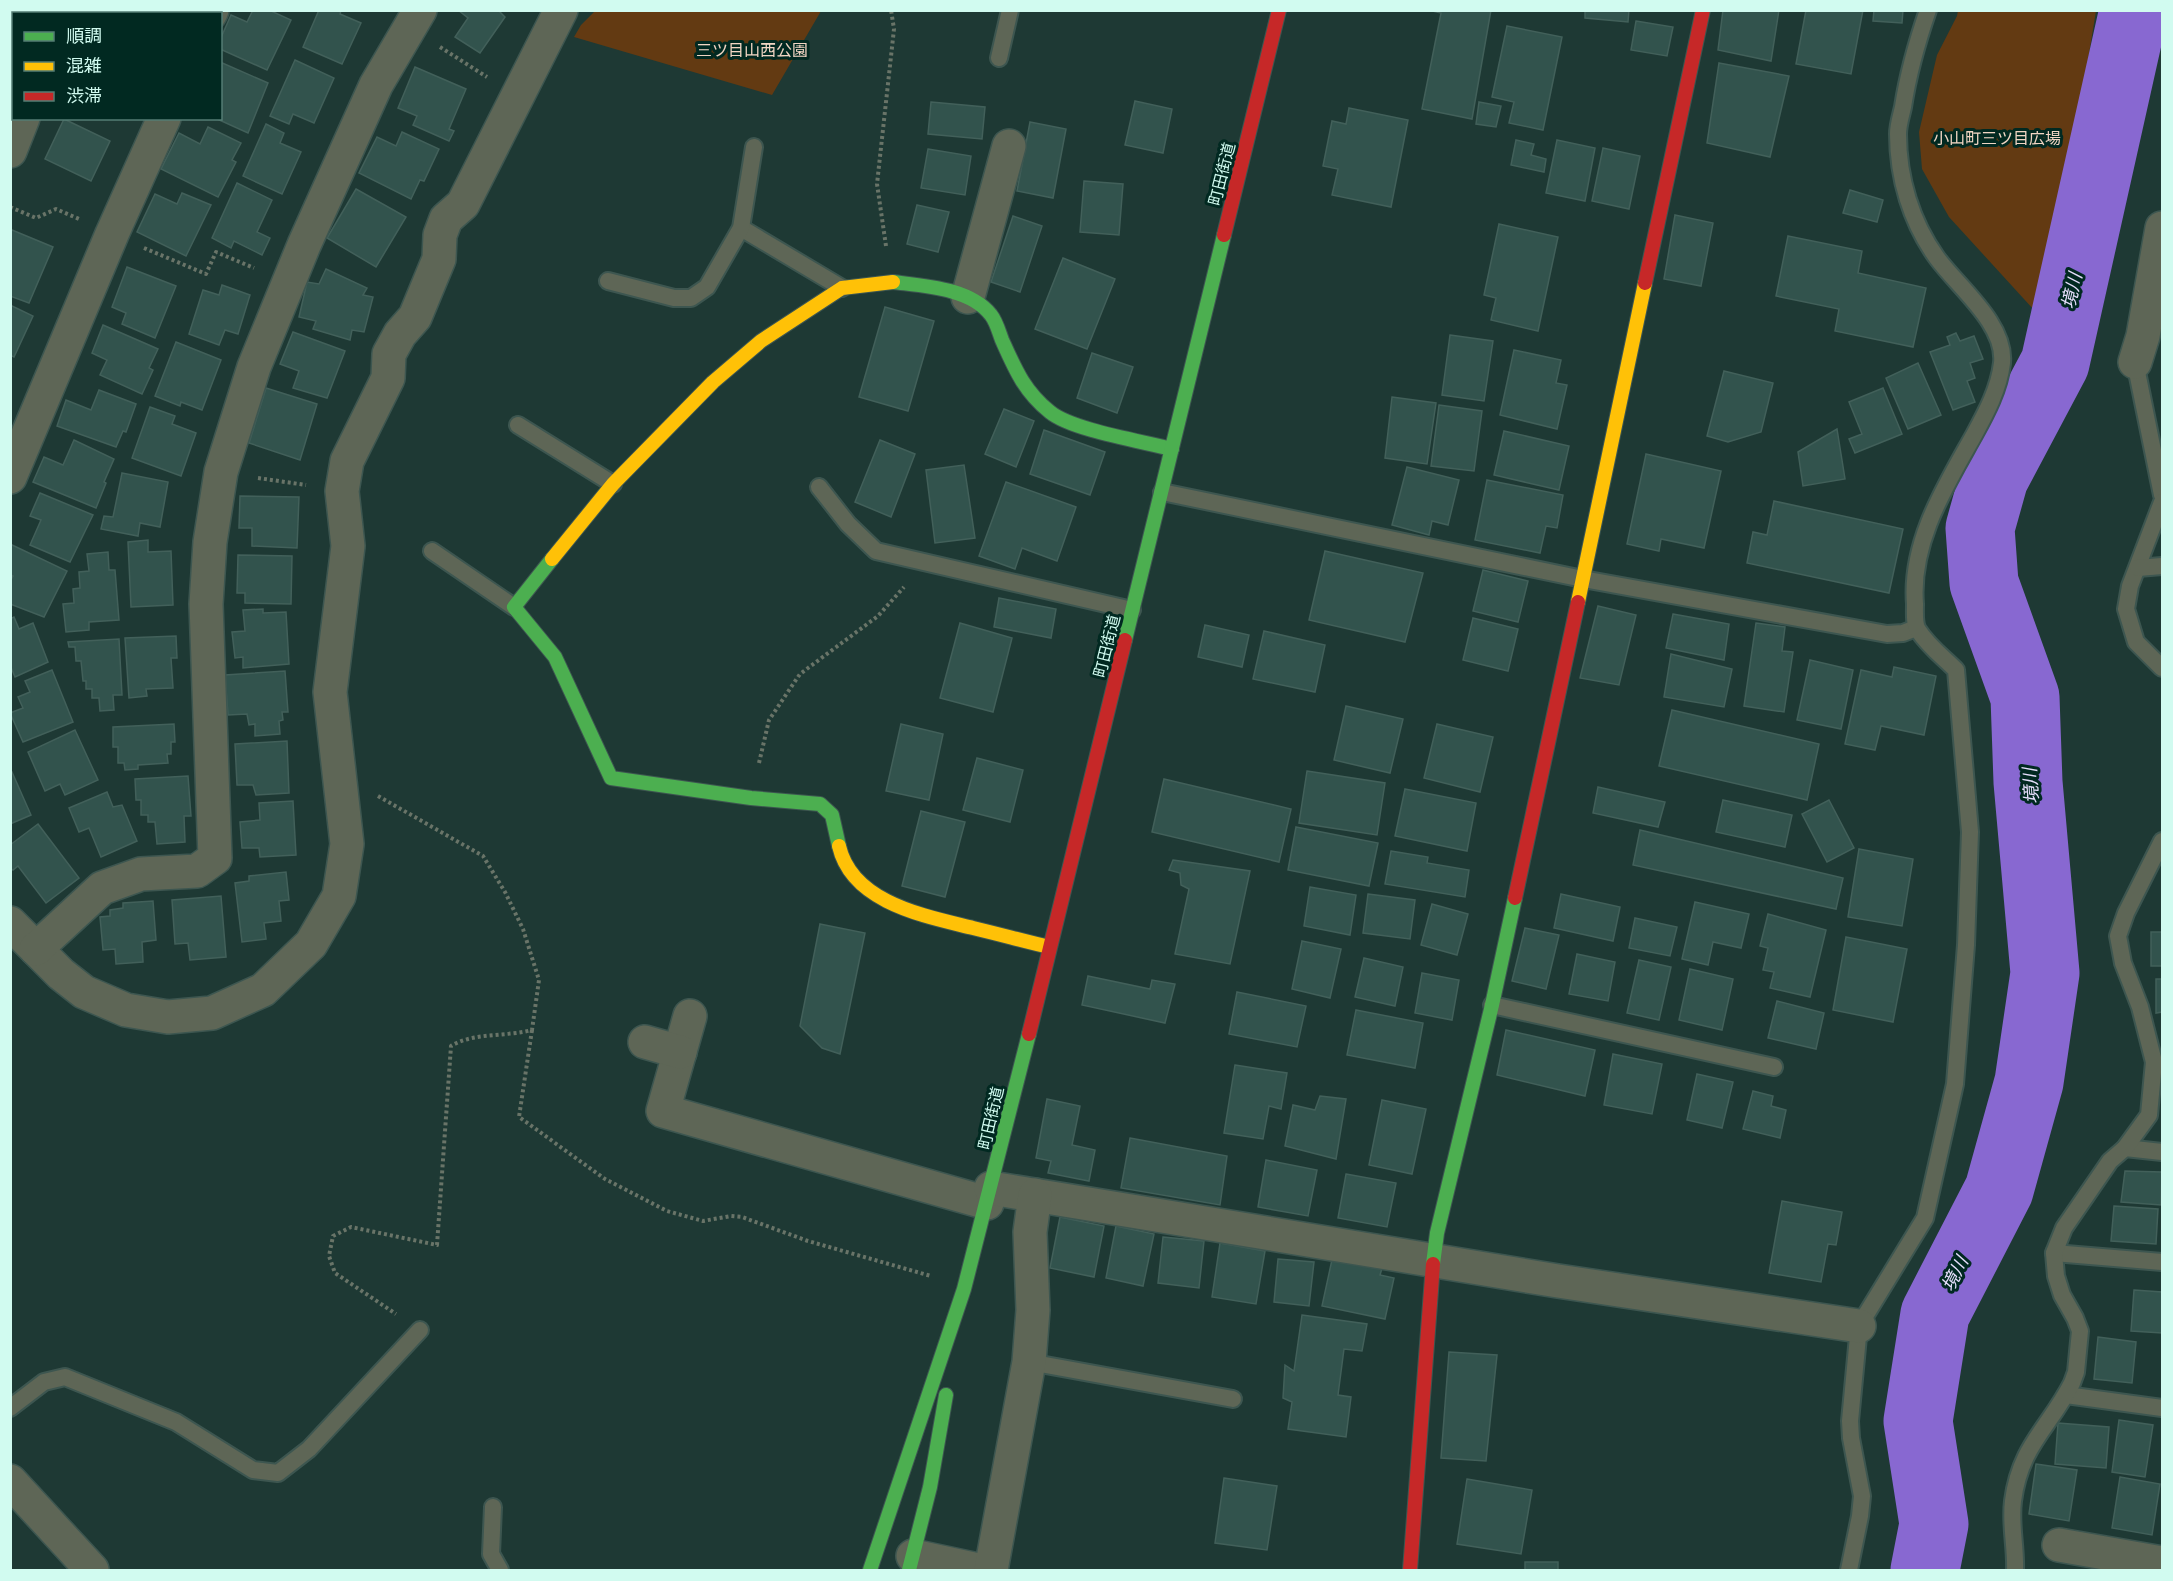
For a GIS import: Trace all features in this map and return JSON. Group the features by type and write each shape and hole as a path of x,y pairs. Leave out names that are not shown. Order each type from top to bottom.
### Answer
{"street":[{"path":"10,923 61,974 84,992 126,1010 168,1017 212,1013 262,990 311,944 339,896 347,844 330,692 348,546 342,491 347,461 388,378 389,354 400,334 415,318 439,259 440,235 446,219 463,204 561,10"},
{"name":"町田街道","path":"870,1570 964,1289 989,1196 1279,10"},
{"path":"1410,1570 1432,1261 1437,1233 1492,1005 1703,10"},
{"path":"36,949 102,888 141,874 197,871 215,858 206,604 210,542 221,472 254,367 304,245 376,85 414,19"},
{"path":"10,151 22,120"},
{"path":"10,477 112,234 163,120"},
{"path":"968,297 1009,146"},
{"path":"2147,345 2163,228"},
{"path":"1049,947 913,913 873,894 855,876 841,855 832,815 820,804 751,798 611,778 555,657 514,607 613,484 713,382 761,341 842,288 891,282 936,287 968,297 991,315 1030,395 1052,414 1072,424 1172,449"},
{"path":"690,1016 663,1111 989,1196 1035,1195 1432,1261 1859,1326"},
{"path":"645,1042 680,1052"},
{"path":"991,1570 1029,1362 1033,1310 1030,1232 1035,1195"},
{"name":"町田街道","path":"911,1563 930,1487 964,1289"},
{"path":"10,1481 92,1570"},
{"path":"2059,1545 2163,1563"},
{"path":"911,1563 978,1570"}],"lane":[{"path":"999,58 1010,10"},
{"path":"1849,1570 1862,1496 1850,1421 1859,1326 1925,1218 1955,1084 1966,945 1970,832 1956,670 1916,628 1914,590 1919,549 1933,510 1991,403 2002,364 2001,346 1994,330 1969,295 1937,258 1919,229 1909,204 1902,176 1898,133 1917,40 1928,10"},
{"path":"608,281 674,298 692,298 707,286 741,228 754,147"},
{"path":"741,228 842,288"},
{"path":"2147,345 2163,495"},
{"path":"518,425 613,484"},
{"path":"819,487 848,524 876,551 1132,610"},
{"path":"1162,492 1583,579 1887,634 1903,633 1916,628"},
{"path":"2163,502 2130,586 2126,609 2136,642 2163,668"},
{"path":"432,551 514,607"},
{"path":"2138,568 2163,566"},
{"path":"2015,1570 2011,1524 2018,1474 2028,1449 2066,1395 2076,1372 2079,1331 2075,1318 2061,1295 2056,1276 2054,1253 2064,1228 2110,1161 2125,1148 2149,1115 2154,1062 2140,1007 2123,963 2118,936 2126,914 2163,841"},
{"path":"1492,1005 1774,1067"},
{"path":"2125,1148 2163,1152"},
{"path":"2054,1253 2163,1262"},
{"path":"10,1408 44,1382 65,1377 176,1422 253,1470 278,1473 309,1449 420,1330"},
{"path":"1029,1362 1233,1399"},
{"path":"2066,1395 2163,1408"},
{"path":"493,1507 491,1554 500,1570"}],"path":[{"path":"891,10 894,29 877,184 891,282"},
{"path":"414,19 518,97"},
{"path":"10,207 36,218 56,209"},
{"path":"195,270 206,274 216,252"},
{"path":"221,472 342,491"},
{"path":"751,798 769,720 800,674 878,616 926,563"},
{"path":"411,815 483,856 505,892 523,929 539,980 519,1117 605,1179 667,1211 703,1221 730,1216 742,1217 808,1241 940,1279"},
{"path":"420,1330 335,1273 329,1256 333,1236 351,1227 437,1245 451,1046 462,1039 532,1030"}],"green space":[{"name":"三ツ目山西公園","path":"595,11 821,11 772,95 574,37 581,25"},
{"name":"小山町三ツ目広場","path":"1958,11 2096,11 2045,322 1949,217 1922,169 1919,132 1937,55"}],"building":[{"path":"10,10 24,10 24,12 12,12 10,42"},
{"path":"108,10 140,10 144,12 108,12"},
{"path":"253,10 269,10 291,20 267,70 222,50 222,35 231,15 247,22"},
{"path":"319,10 341,10 340,14 361,23 342,64 303,47"},
{"path":"458,10 498,10 505,17 480,53 455,37 468,18"},
{"path":"1428,10 1491,10 1472,119 1422,109 1441,13"},
{"path":"1585,10 1629,10 1628,22 1585,18"},
{"path":"1723,10 1779,10 1771,61 1718,50"},
{"path":"1806,10 1863,10 1851,74 1796,64"},
{"path":"1874,10 1903,10 1902,23 1873,21"},
{"path":"1636,21 1673,27 1667,56 1631,50"},
{"path":"1507,26 1562,37 1543,130 1509,123 1514,102 1492,97"},
{"path":"295,60 334,78 314,123 293,114 289,124 270,116"},
{"path":"222,63 268,83 248,133 219,120 222,120"},
{"path":"1719,63 1789,76 1770,157 1707,143"},
{"path":"415,67 466,89 449,129 454,131 449,141 413,125 417,116 398,108"},
{"path":"1135,101 1172,109 1163,153 1125,145"},
{"path":"931,102 985,107 982,139 928,134"},
{"path":"1479,102 1501,106 1496,127 1476,124"},
{"path":"1349,108 1408,120 1391,207 1332,195 1338,169 1323,166 1332,121 1346,124"},
{"path":"64,120 110,141 91,181 45,159"},
{"path":"1030,122 1066,129 1053,198 1017,191"},
{"path":"266,124 284,133 280,143 301,152 282,194 243,176"},
{"path":"208,127 241,143 232,160 236,162 218,197 161,169 179,133 200,144"},
{"path":"402,132 439,149 424,181 420,180 411,199 359,173 377,137 396,146"},
{"path":"1516,140 1534,144 1531,155 1546,159 1544,172 1511,165"},
{"path":"1557,140 1595,148 1585,201 1546,193"},
{"path":"1603,148 1640,156 1629,209 1592,201"},
{"path":"928,149 971,156 965,195 921,188"},
{"path":"1084,181 1123,184 1119,235 1080,232"},
{"path":"237,183 272,200 257,232 270,238 262,255 234,241 231,248 212,238"},
{"path":"356,189 406,217 376,267 327,238"},
{"path":"1850,190 1883,200 1877,222 1843,213"},
{"path":"182,193 211,205 186,256 137,232 155,194 177,204"},
{"path":"917,205 949,212 938,252 907,244"},
{"path":"1675,215 1713,223 1701,286 1664,279"},
{"path":"1013,216 1042,226 1020,292 991,282"},
{"path":"1499,224 1558,237 1538,331 1491,320 1496,298 1484,295"},
{"path":"12,230 53,247 29,303 10,296 10,234"},
{"path":"1788,236 1862,251 1858,273 1926,288 1913,347 1835,331 1839,309 1776,296"},
{"path":"1063,258 1115,279 1087,349 1035,329"},
{"path":"127,267 176,286 155,338 122,324 126,313 112,307"},
{"path":"326,269 367,288 363,295 373,297 364,332 352,330 350,340 313,329 316,321 299,317 307,282 319,284"},
{"path":"222,285 250,295 238,334 225,330 219,345 189,334 203,290 219,295"},
{"path":"10,305 33,316 14,357 10,355"},
{"path":"885,307 934,321 908,411 859,397"},
{"path":"103,325 158,349 149,368 153,370 142,394 100,375 107,360 92,353"},
{"path":"293,332 345,351 327,398 293,388 299,371 280,364"},
{"path":"1956,333 1960,341 1974,336 1983,359 1970,363 1975,378 1967,381 1975,402 1953,410 1930,352 1950,345 1947,337"},
{"path":"1450,335 1493,341 1484,401 1442,395"},
{"path":"176,342 221,360 202,410 181,402 180,406 155,396"},
{"path":"1514,350 1561,360 1556,383 1567,385 1557,429 1500,415"},
{"path":"1092,353 1133,367 1117,413 1077,398"},
{"path":"1918,363 1941,415 1908,429 1886,378"},
{"path":"1724,371 1773,383 1761,432 1728,442 1707,436"},
{"path":"266,388 317,404 300,460 249,443"},
{"path":"1883,388 1902,434 1855,453 1849,439 1862,434 1849,402"},
{"path":"99,390 136,404 126,432 123,431 116,447 57,426 66,400 91,410"},
{"path":"1392,397 1436,403 1427,464 1385,458"},
{"path":"1439,405 1482,411 1474,471 1431,466"},
{"path":"150,407 175,416 172,424 196,433 181,476 132,458"},
{"path":"1004,409 1034,421 1016,467 985,454"},
{"path":"1837,429 1845,479 1803,486 1798,452"},
{"path":"1044,430 1105,452 1090,495 1030,474"},
{"path":"1504,431 1569,446 1559,490 1494,475"},
{"path":"74,440 114,459 96,508 33,482 44,457 63,465"},
{"path":"880,440 915,454 891,517 855,502"},
{"path":"1646,454 1721,471 1704,548 1661,539 1659,551 1627,544"},
{"path":"964,465 975,538 935,543 926,470"},
{"path":"1407,467 1459,480 1448,525 1432,521 1429,535 1392,525"},
{"path":"122,473 168,482 160,527 140,523 138,536 101,529 104,516 113,517"},
{"path":"1487,480 1563,495 1557,528 1546,526 1540,553 1475,540"},
{"path":"1006,482 1076,507 1057,561 1022,548 1015,569 979,556"},
{"path":"40,493 93,515 70,562 30,545 41,520 30,516"},
{"path":"240,496 299,497 297,548 252,546 252,528 239,528"},
{"path":"1774,501 1903,529 1889,593 1747,563 1753,532 1767,535"},
{"path":"148,540 148,552 171,551 173,605 131,607 128,542"},
{"path":"10,544 67,571 44,617 10,604 10,582 13,576 10,574"},
{"path":"1325,551 1423,573 1405,642 1309,620"},
{"path":"108,552 109,570 115,570 119,620 89,622 89,630 66,632 63,604 74,603 73,589 80,588 79,572 89,571 87,554"},
{"path":"238,555 292,556 291,604 245,603 245,593 237,593"},
{"path":"1483,570 1528,581 1518,622 1473,611"},
{"path":"999,598 1056,609 1051,638 994,627"},
{"path":"1598,606 1636,615 1619,685 1580,678"},
{"path":"263,609 263,613 286,612 289,664 243,668 243,657 235,658 232,632 245,631 243,610"},
{"path":"1673,614 1729,624 1724,660 1666,648"},
{"path":"14,617 19,629 33,623 48,662 15,677 10,665 10,619"},
{"path":"1473,618 1518,629 1508,671 1463,660"},
{"path":"960,623 1012,638 993,712 940,698"},
{"path":"1756,623 1785,627 1782,651 1793,652 1784,712 1744,706"},
{"path":"1205,625 1249,635 1242,667 1198,657"},
{"path":"1264,631 1325,645 1315,692 1253,679"},
{"path":"176,636 177,658 171,658 173,688 146,689 147,696 129,698 125,638"},
{"path":"119,639 122,695 113,695 114,710 100,711 99,698 92,698 92,689 86,689 81,661 76,661 75,647 69,647 68,642"},
{"path":"1671,654 1732,669 1724,707 1664,697"},
{"path":"1810,660 1853,670 1841,729 1797,720"},
{"path":"1894,667 1936,676 1924,735 1881,726 1875,750 1845,744 1861,670 1892,677"},
{"path":"52,670 73,722 23,742 10,713 23,708 18,697 30,692 25,681"},
{"path":"285,671 288,712 282,712 283,720 279,721 280,734 255,736 255,724 249,725 247,714 228,715 225,675"},
{"path":"1346,706 1403,719 1390,773 1334,760"},
{"path":"1672,710 1819,744 1807,800 1659,766"},
{"path":"174,724 175,742 171,742 171,754 167,754 168,763 138,765 138,769 125,770 124,763 118,763 118,747 113,747 113,727"},
{"path":"901,724 943,734 929,800 886,791"},
{"path":"1437,724 1493,737 1480,792 1424,778"},
{"path":"75,730 98,780 65,795 60,784 45,791 28,752"},
{"path":"287,741 289,793 256,795 253,785 237,785 235,744"},
{"path":"977,758 1023,770 1010,822 963,810"},
{"path":"1307,771 1385,783 1377,835 1299,823"},
{"path":"12,772 31,815 10,824 10,773"},
{"path":"188,776 191,816 184,816 185,842 157,844 155,822 148,822 148,815 141,815 141,800 136,800 135,779"},
{"path":"1164,779 1291,809 1279,862 1152,832"},
{"path":"1598,787 1665,802 1658,827 1593,813"},
{"path":"1405,789 1476,803 1467,851 1395,836"},
{"path":"107,792 113,807 122,805 137,841 101,857 89,828 79,832 69,808"},
{"path":"1723,800 1792,815 1785,847 1716,832"},
{"path":"1829,800 1854,848 1827,862 1802,814"},
{"path":"293,801 296,855 260,857 259,848 242,848 240,822 260,820 259,803"},
{"path":"921,811 965,822 945,897 902,886"},
{"path":"38,824 79,878 46,903 18,866 13,870 10,868 10,845"},
{"path":"1296,827 1378,843 1369,886 1288,870"},
{"path":"1640,830 1843,878 1836,909 1633,865"},
{"path":"1859,849 1913,859 1902,926 1848,917"},
{"path":"1391,851 1428,857 1427,863 1469,870 1465,897 1385,884"},
{"path":"1173,860 1250,871 1230,964 1175,954 1189,889 1181,885 1180,873 1169,870"},
{"path":"286,872 289,900 279,901 281,921 264,923 266,939 242,942 235,883 249,881 249,876"},
{"path":"1310,887 1356,895 1350,935 1304,926"},
{"path":"1368,894 1415,900 1410,939 1363,933"},
{"path":"1561,894 1620,907 1613,941 1554,928"},
{"path":"221,896 226,957 190,960 188,943 175,944 172,900"},
{"path":"153,901 156,940 142,942 143,962 116,964 115,949 103,950 100,917 110,916 110,910 123,908 123,903"},
{"path":"1695,902 1749,914 1741,948 1713,942 1708,965 1682,959"},
{"path":"1432,904 1468,914 1457,955 1421,945"},
{"path":"1768,914 1826,930 1810,997 1770,988 1774,972 1763,970 1768,948 1760,946"},
{"path":"1635,918 1677,927 1670,956 1629,948"},
{"path":"820,924 865,933 840,1054 822,1048 800,1026"},
{"path":"1525,928 1559,935 1546,989 1512,981"},
{"path":"2151,932 2162,932 2162,966 2151,966"},
{"path":"1846,937 1907,949 1893,1022 1833,1010"},
{"path":"1302,941 1341,949 1330,998 1292,989"},
{"path":"1577,954 1615,962 1608,1001 1569,994"},
{"path":"1364,958 1403,967 1395,1006 1355,997"},
{"path":"1639,960 1671,967 1659,1020 1627,1013"},
{"path":"1690,969 1733,979 1722,1030 1679,1020"},
{"path":"1422,973 1459,980 1452,1020 1415,1013"},
{"path":"1088,976 1150,989 1152,980 1175,984 1165,1023 1082,1005"},
{"path":"2156,979 2162,979 2162,1012 2156,1013"},
{"path":"1237,992 1306,1006 1297,1047 1229,1034"},
{"path":"1777,1001 1824,1013 1816,1049 1768,1038"},
{"path":"1356,1010 1423,1023 1415,1068 1347,1055"},
{"path":"1506,1030 1595,1050 1585,1096 1497,1075"},
{"path":"1613,1054 1662,1064 1652,1114 1604,1105"},
{"path":"1235,1065 1287,1073 1281,1109 1269,1106 1263,1139 1224,1133"},
{"path":"1697,1074 1733,1082 1722,1128 1687,1120"},
{"path":"1753,1091 1773,1096 1771,1106 1786,1110 1780,1138 1743,1129"},
{"path":"1320,1096 1346,1099 1336,1159 1285,1146 1293,1105 1315,1110"},
{"path":"1047,1099 1080,1106 1072,1145 1095,1150 1089,1181 1048,1173 1051,1161 1036,1158"},
{"path":"1382,1100 1426,1109 1412,1174 1369,1165"},
{"path":"1130,1138 1227,1156 1220,1205 1121,1188"},
{"path":"1266,1160 1317,1170 1308,1216 1258,1207"},
{"path":"2125,1171 2162,1172 2161,1205 2121,1202"},
{"path":"1346,1174 1396,1183 1387,1227 1338,1218"},
{"path":"1782,1201 1842,1212 1836,1245 1828,1244 1821,1282 1769,1273"},
{"path":"2114,1206 2158,1209 2156,1244 2111,1241"},
{"path":"1060,1217 1104,1226 1094,1277 1050,1268"},
{"path":"1116,1226 1154,1234 1143,1286 1106,1278"},
{"path":"1163,1237 1204,1241 1199,1288 1158,1283"},
{"path":"1220,1243 1265,1251 1256,1304 1212,1297"},
{"path":"1333,1255 1383,1265 1380,1275 1394,1278 1385,1319 1322,1306"},
{"path":"1278,1259 1314,1262 1309,1306 1274,1302"},
{"path":"2134,1290 2162,1292 2162,1333 2131,1331"},
{"path":"1302,1315 1367,1324 1362,1351 1344,1349 1338,1395 1351,1397 1346,1437 1288,1429 1292,1402 1283,1398 1285,1365 1294,1371"},
{"path":"2098,1337 2136,1342 2132,1383 2094,1379"},
{"path":"1449,1352 1497,1355 1486,1461 1441,1458"},
{"path":"2119,1420 2153,1425 2145,1477 2112,1472"},
{"path":"2058,1423 2109,1427 2106,1468 2055,1464"},
{"path":"2036,1464 2077,1470 2069,1521 2029,1514"},
{"path":"2120,1477 2160,1484 2152,1535 2112,1528"},
{"path":"1224,1478 1277,1486 1267,1550 1215,1543"},
{"path":"1467,1479 1532,1490 1521,1554 1457,1544"},
{"path":"1525,1562 1558,1562 1558,1570 1525,1570"}],"waterway":[{"name":"境川","path":"1925,1570 1934,1524 1918,1421 1935,1314 1999,1190 2029,1082 2045,973 2028,782 2025,697 1984,583 1980,528 1994,478 2055,363 2134,10"}],"traffic: fast":[{"path":"1125,640 1224,235"},
{"path":"893,282 946,290 971,299 982,306 994,320 1011,361 1027,388 1041,404 1060,418 1090,430 1172,449"},
{"path":"552,559 514,607 555,657 611,778 751,798 820,804 832,815 839,846"},
{"path":"1433,1264 1437,1233 1492,1005 1515,898"},
{"path":"870,1570 964,1289 1029,1034"},
{"path":"909,1570 930,1487 946,1395"}],"traffic: slow":[{"path":"552,559 613,484 713,382 761,341 842,288 893,282"},
{"path":"1578,602 1645,283"},
{"path":"839,846 847,865 859,881 874,894 893,904 934,918 1049,947"}],"traffic: jam":[{"path":"1224,235 1279,10"},
{"path":"1645,283 1703,10"},
{"path":"1515,898 1578,602"},
{"path":"1029,1034 1125,640"},
{"path":"1410,1570 1433,1264"}]}
